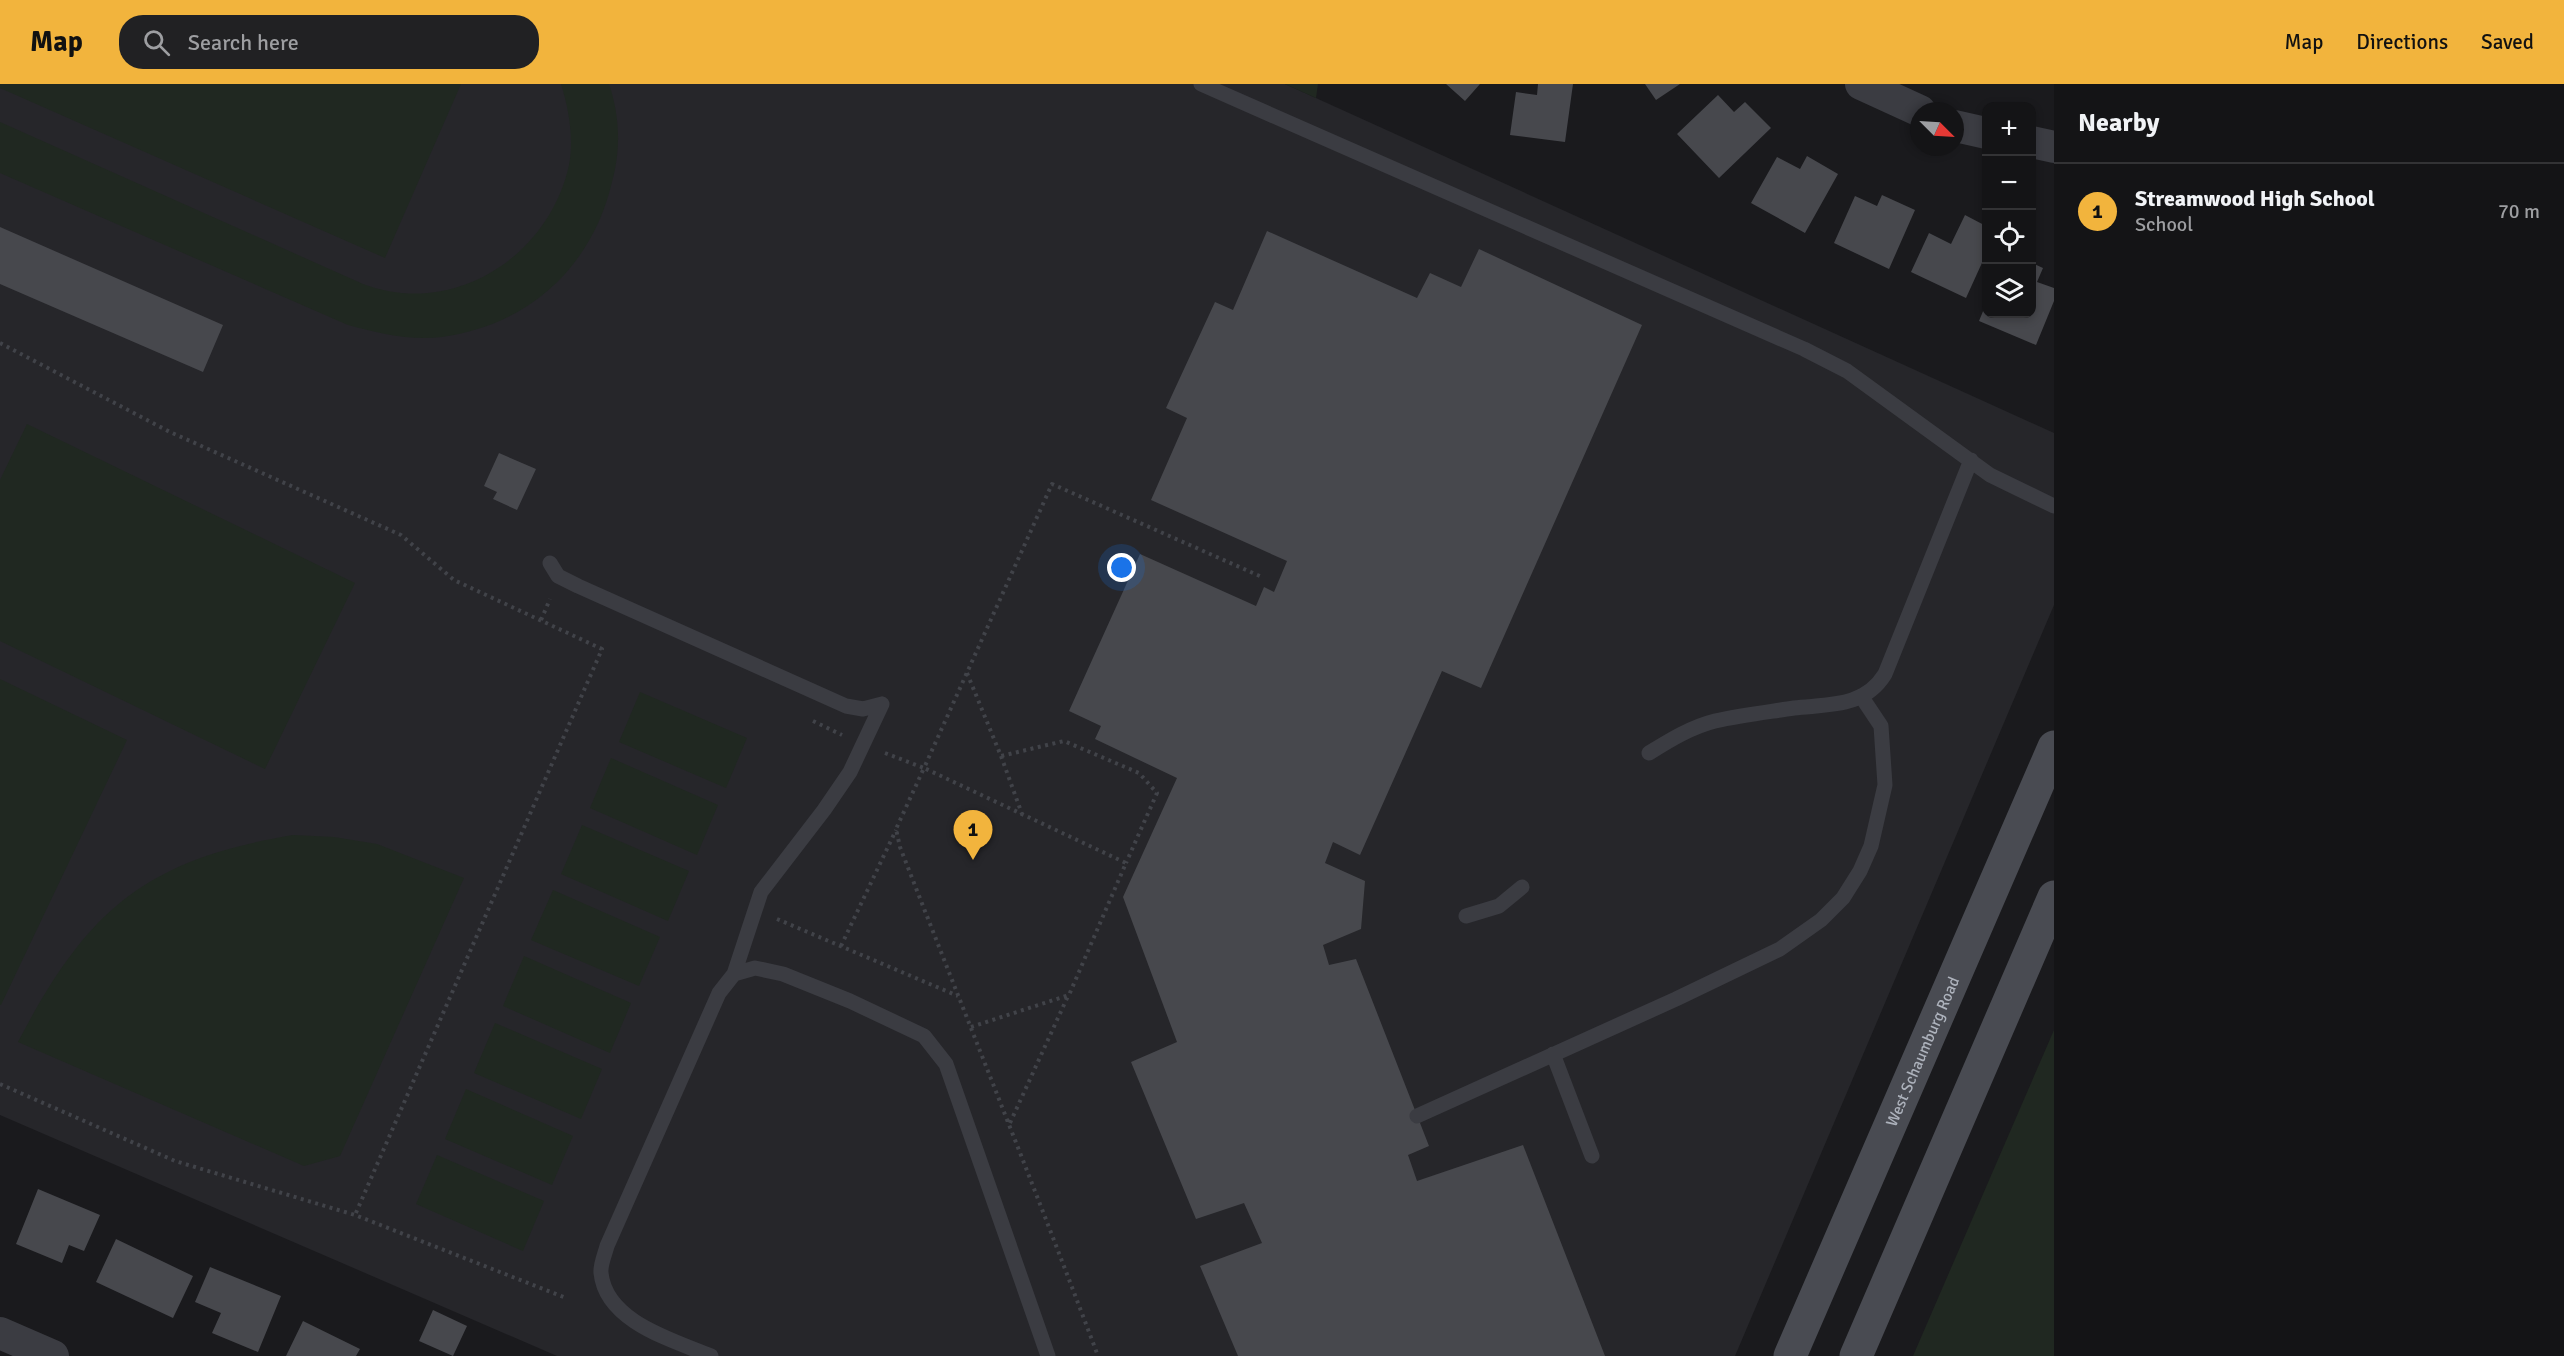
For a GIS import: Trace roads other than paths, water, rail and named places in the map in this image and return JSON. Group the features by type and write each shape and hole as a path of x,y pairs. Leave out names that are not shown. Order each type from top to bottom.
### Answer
{"main road":[{"name":"West Schaumburg Road","path":"1790,1356 2054,747"},
{"path":"1856,1356 2054,897"}],"street":[{"path":"1861,84 1910,106"},
{"path":"1964,128 1982,132"},
{"path":"2036,143 2054,147"},
{"path":"0,1333 53,1356"}],"lane":[{"path":"1201,84 1804,349 1847,371 1990,475 2054,506"},
{"path":"1649,753 1677,735 1715,721 1796,708 1834,706 1878,687 1971,460"},
{"path":"550,563 558,576 578,586 846,706 863,709 882,704 850,772 761,892 734,974 719,993 607,1246 600,1272 606,1293 623,1312 647,1328 711,1356"},
{"path":"1417,1116 1780,949 1821,920 1843,898 1860,871 1871,846 1885,785 1881,726 1861,696"},
{"path":"1466,916 1499,906 1522,887"},
{"path":"734,974 754,968 783,974 850,1001 924,1036 946,1064 1048,1356"},
{"path":"1553,1054 1592,1156"}],"place":[{"name":"Streamwood High School","path":"973,860"}]}
